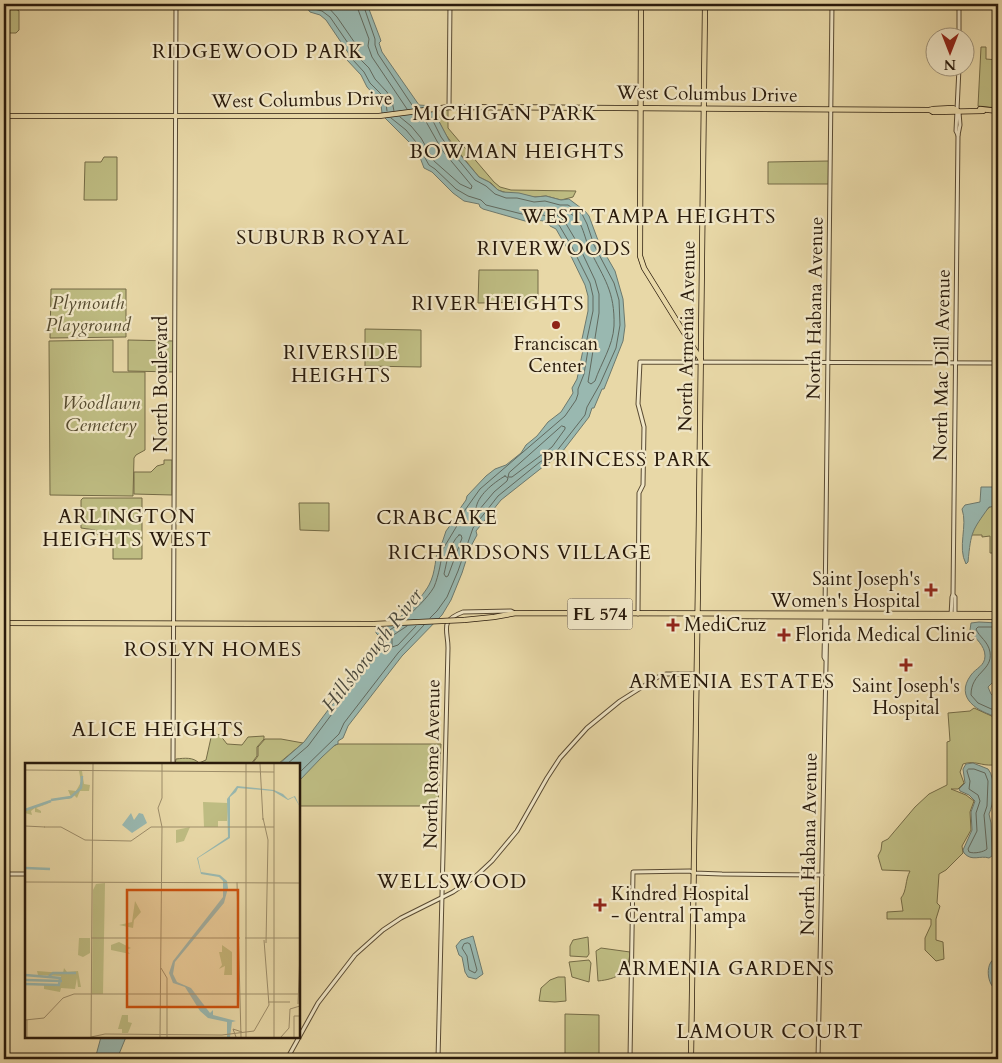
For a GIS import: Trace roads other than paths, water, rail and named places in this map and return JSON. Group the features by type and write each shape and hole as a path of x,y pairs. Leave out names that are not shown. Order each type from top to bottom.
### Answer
{"main road":[{"path":"641,4 641,261 702,362"},
{"name":"North Armenia Avenue","path":"691,1059 702,362 705,4"},
{"name":"West Columbus Drive","path":"4,116 383,116 449,107 831,110 930,110 933,108 953,108 958,110 998,111"},
{"path":"689,362 694,358 693,348"},
{"path":"491,612 492,618"},
{"name":"FL 574","path":"4,623 374,624 492,618 516,613 698,614 706,616 998,616"},
{"path":"4,934 4,946"}],"street":[{"name":"North Boulevard","path":"173,763 176,4"},
{"path":"449,107 450,4"},
{"name":"North Habana Avenue","path":"818,1059 825,659 823,641 826,616 832,4"},
{"path":"959,4 959,28"},
{"name":"North Mac Dill Avenue","path":"953,616 955,598 958,135 960,131 958,78"},
{"path":"638,614 640,492 643,485 644,427 638,404 640,361 998,362"},
{"path":"491,612 511,611 516,613"},
{"name":"North Rome Avenue","path":"438,1059 448,648 446,631 450,620 456,614 464,612 491,612"},
{"path":"300,1036 318,1003 355,954 401,918 442,899 479,873 503,849 517,831 560,758 587,728 629,695 663,676 696,674"},
{"path":"630,1059 634,872 690,871 694,874 822,875"},
{"path":"4,874 25,874"},
{"path":"287,1059 299,1038"}],"water":[{"name":"Hillsborough River","path":"304,4 367,4 381,41 379,43 382,52 419,105 433,106 434,112 451,144 479,177 503,192 535,197 546,196 561,200 569,199 585,211 589,216 599,243 615,271 623,299 625,326 623,341 604,389 602,389 589,417 559,456 501,500 476,531 477,535 470,548 462,573 451,600 442,615 402,656 348,726 338,744 322,757 300,780 300,763 280,763 304,742 380,641 376,630 383,628 398,618 425,591 433,575 439,544 442,543 446,531 460,512 459,510 467,496 486,476 495,469 506,465 521,453 548,422 561,412 573,393 572,388 577,379 583,350 582,339 588,311 588,296 585,285 556,229 550,226 549,223 539,220 525,221 483,209 479,204 464,201 432,172 424,168 412,145 385,118 377,98 367,87 361,75 347,60 349,54 326,20 320,15 310,12"},
{"path":"981,487 998,487 998,506 989,507 976,527 971,537 968,562 966,564 962,551 964,516 962,509 965,505 980,502"},
{"path":"971,623 998,623 998,677 988,687 991,694 998,701 998,717 976,708 967,697 965,691 966,683 971,675 982,665 985,659 985,652 970,630"},
{"path":"973,763 988,769 992,778 993,798 989,814 992,856 989,858 973,858 967,856 963,850 972,830 971,812 975,801 959,789 965,783 963,769 966,764"},
{"path":"473,936 483,974 476,979 468,977 462,957 459,955 456,946 461,940"},
{"path":"998,957 998,991 991,984 988,973 990,963"},
{"path":"101,1038 126,1038 117,1059 95,1059"}],"place":[{"name":"Franciscan Center","path":"556,325"},
{"name":"Saint Joseph's Women's Hospital","path":"931,590"},
{"name":"MediCruz","path":"673,625"},
{"name":"Florida Medical Clinic","path":"784,635"},
{"name":"Saint Joseph's Hospital","path":"906,665"},
{"name":"Kindred Hospital - Central Tampa","path":"600,905"}],"district":[{"name":"RIDGEWOOD PARK","path":"258,51"},
{"name":"MICHIGAN PARK","path":"505,113"},
{"name":"BOWMAN HEIGHTS","path":"517,151"},
{"name":"WEST TAMPA HEIGHTS","path":"649,216"},
{"name":"SUBURB ROYAL","path":"323,237"},
{"name":"RIVERWOODS","path":"554,248"},
{"name":"RIVER HEIGHTS","path":"498,303"},
{"name":"RIVERSIDE HEIGHTS","path":"341,364"},
{"name":"PRINCESS PARK","path":"627,459"},
{"name":"CRABCAKE","path":"437,517"},
{"name":"ARLINGTON HEIGHTS WEST","path":"127,528"},
{"name":"RICHARDSONS VILLAGE","path":"520,552"},
{"name":"ROSLYN HOMES","path":"213,649"},
{"name":"ARMENIA ESTATES","path":"732,681"},
{"name":"ALICE HEIGHTS","path":"158,729"},
{"name":"WELLSWOOD","path":"452,881"},
{"name":"ARMENIA GARDENS","path":"726,968"},
{"name":"LAMOUR COURT","path":"770,1031"}],"park label":[{"name":"Plymouth Playground","path":"88,314"},
{"name":"Woodlawn Cemetery","path":"101,414"}]}
